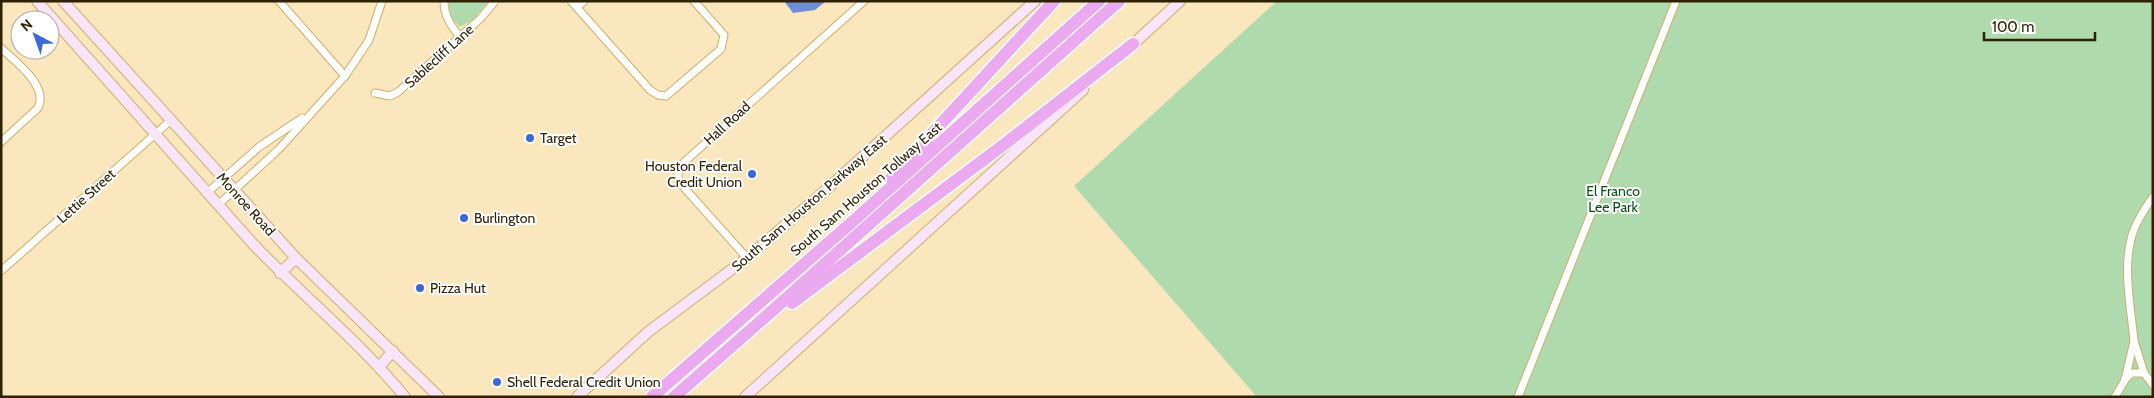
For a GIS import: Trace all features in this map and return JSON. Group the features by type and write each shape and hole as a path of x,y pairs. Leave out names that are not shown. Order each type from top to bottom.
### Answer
{"highway":[{"path":"851,223 934,130 1054,1"},
{"name":"South Sam Houston Tollway East","path":"652,397 851,223 1099,1"},
{"name":"South Sam Houston Tollway East","path":"674,397 764,319 1119,1"},
{"path":"764,319 797,300 1133,44"}],"main road":[{"name":"Monroe Road","path":"37,1 280,273 380,366 405,397"},
{"name":"Monroe Road","path":"63,1 296,258 439,397"},
{"name":"South Sam Houston Parkway East","path":"577,397 648,332 747,258 828,189 1035,1"},
{"path":"745,397 1180,1"},
{"path":"65,32 80,20"},
{"path":"280,273 296,258"},
{"path":"380,366 393,352"}],"street":[{"path":"280,1 345,76"},
{"path":"218,205 279,149 345,76 369,40 382,1"},
{"path":"444,1 447,19 460,37"},
{"name":"Sablecliff Lane","path":"375,93 390,96 398,92 481,18 495,1"},
{"path":"571,1 650,90 658,95 666,96 721,49 724,35 694,1"},
{"path":"577,7 584,1"},
{"name":"Hall Road","path":"747,258 679,182 678,169 864,1"},
{"path":"1518,397 1676,1"},
{"path":"1,48 24,71 40,92 42,101 38,108 1,142"},
{"path":"207,193 276,134 309,114"},
{"name":"Lettie Street","path":"1,271 170,121"},
{"path":"2153,197 2139,217 2131,239 2128,260 2134,341 2144,374 2153,385"},
{"path":"2125,380 2134,341"},
{"path":"2115,397 2125,380 2132,373 2144,374"}],"green space":[{"path":"448,1 489,1 473,20 460,27 452,19"},
{"name":"El Franco Lee Park","path":"1277,1 2153,1 2153,397 1257,397 1074,186"}],"water":[{"path":"784,1 826,1 815,10 793,13"}],"place":[{"name":"Target","path":"530,138"},
{"name":"Houston Federal Credit Union","path":"752,174"},
{"name":"Burlington","path":"464,218"},
{"name":"Pizza Hut","path":"420,288"},
{"name":"Shell Federal Credit Union","path":"497,382"}]}
